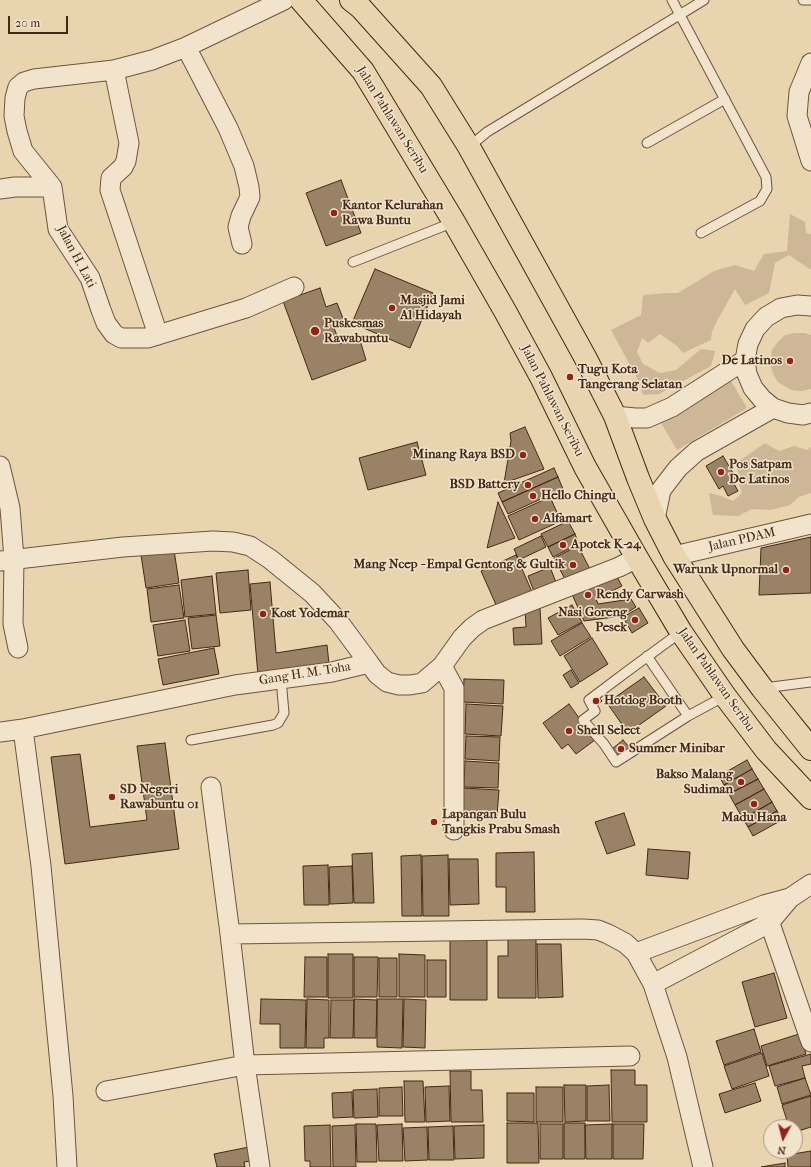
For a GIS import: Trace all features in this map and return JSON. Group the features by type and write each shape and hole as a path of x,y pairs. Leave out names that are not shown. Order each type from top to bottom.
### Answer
{"main road":[{"name":"Jalan Pahlawan Seribu","path":"301,0 363,71 454,222 530,357 586,467 637,558 681,632 725,696 766,750 811,798"},
{"path":"351,0 361,8 431,86 469,147 585,357 615,416 655,519 674,556 733,649 811,749"}],"street":[{"path":"52,187 23,152 17,131 14,116 15,98 18,87 24,82 34,79 114,70 152,60 186,47 284,0"},
{"path":"186,47 228,128 244,166 250,187 250,197 241,216 238,227 242,244"},
{"path":"811,63 799,92 797,116 811,161"},
{"path":"114,70 128,143 126,161 123,167 111,178 110,190 158,335"},
{"path":"0,189 15,187 52,187"},
{"name":"Jalan H. Lati","path":"52,187 58,229 90,278 106,323 114,334 121,338 148,338 246,308 294,287"},
{"path":"811,306 797,305 781,308 766,317 755,329 748,344 745,360 747,374 753,388 762,399 773,408 788,413 803,415 811,413"},
{"path":"615,416 647,418 672,407 745,360"},
{"path":"655,519 661,490 678,468 697,451 773,408"},
{"path":"0,466 10,508 7,560 13,624 18,648"},
{"name":"Jalan PDAM","path":"674,556 811,524"},
{"path":"7,560 122,547 213,541 233,542 250,546 270,559 312,593 338,621 369,663"},
{"name":"Gang H. M. Toha","path":"0,732 23,729 235,685 332,672 369,663 377,674 387,682 399,685 422,683 442,666 462,638 483,620 619,567 637,558"},
{"path":"442,666 454,688 454,830"},
{"path":"23,729 42,874 63,1096 67,1167"},
{"path":"211,787 245,1065 260,1167"},
{"path":"653,984 769,923 790,898 811,884"},
{"path":"636,953 764,905 790,898"},
{"path":"764,905 811,1042"},
{"path":"230,934 598,930 625,943 636,953 653,984 677,1057 703,1167"},
{"path":"106,1091 245,1065 630,1056"}],"lane":[{"path":"672,0 766,177 767,189 760,202 701,233"},
{"path":"469,147 487,132 704,0"},
{"path":"803,0 811,0"},
{"path":"647,143 725,99"},
{"path":"353,262 454,222"},
{"path":"681,632 589,700 595,711 583,720 604,744 616,762 688,716 725,696"},
{"path":"647,656 688,716"},
{"path":"191,740 278,723 284,713 282,679"},
{"path":"762,688 811,682"}],"shaded area":[{"path":"790,214 805,222 806,233 811,234 811,270 789,255 775,263 769,293 745,305 735,289 717,321 712,332 711,340 683,353 677,346 660,334 648,343 642,338 637,352 643,364 660,373 676,370 701,349 715,351 711,366 659,394 643,395 638,380 611,330 641,315 643,295 678,293 714,271 735,265 754,271 764,254 787,251"},
{"name":"De Latinos","path":"805,333 811,335 811,389 801,391 791,390 778,382 773,374 770,363 772,350 778,342 785,335"},
{"path":"731,381 747,408 677,450 661,423"},
{"path":"765,443 779,451 794,446 807,450 811,447 811,493 799,497 790,505 770,510 752,509 738,516 713,515 709,493 733,501 742,493 738,482 738,472 735,464"}],"building":[{"name":"Kantor Kelurahan Rawa Buntu","path":"341,180 361,233 326,246 306,193"},
{"name":"Masjid Jami Al Hidayah","path":"375,269 433,293 410,348 352,323"},
{"name":"Puskesmas Rawabuntu","path":"320,288 326,307 337,303 344,321 333,325 340,344 359,337 366,360 312,380 283,301"},
{"name":"Minang Raya BSD","path":"525,427 544,469 504,483 511,441 510,433"},
{"path":"417,442 426,475 368,490 359,458"},
{"name":"Pos Satpam De Latinos","path":"723,456 736,478 732,480 738,491 728,496 723,486 719,489 706,466"},
{"name":"BSD Battery","path":"554,468 558,477 502,502 498,493"},
{"name":"Hello Chingu","path":"558,477 563,489 508,514 502,502"},
{"name":"Alfamart","path":"550,497 561,521 519,540 508,516"},
{"path":"498,502 515,538 487,548"},
{"path":"568,521 575,534 548,547 541,534"},
{"name":"Apotek K-24","path":"575,534 579,544 553,557 548,547"},
{"path":"541,536 546,547 519,560 514,549"},
{"name":"Warunk Upnormal","path":"811,537 811,593 759,595 761,548"},
{"name":"Mang Ncep - Empal Gentong & Gultik","path":"578,546 592,573 568,585 554,558"},
{"path":"174,550 179,583 146,588 141,555"},
{"path":"516,555 532,592 497,607 481,571"},
{"path":"550,567 557,585 535,594 528,576"},
{"path":"248,570 251,610 220,613 216,573"},
{"name":"Rendy Carwash","path":"615,573 622,586 596,599 598,604 631,599 636,607 622,616 584,621 571,592"},
{"path":"212,576 216,614 185,617 181,580"},
{"name":"Kost Yodemar","path":"270,582 276,653 327,645 329,664 258,675 250,584"},
{"path":"179,585 184,618 151,622 147,589"},
{"path":"572,605 582,622 558,635 548,618"},
{"path":"540,608 542,644 514,645 513,628 526,627 525,609"},
{"name":"Nasi Goreng Pesek","path":"639,608 648,623 632,633 623,617"},
{"path":"216,615 220,646 192,649 188,618"},
{"path":"185,620 190,651 158,656 153,625"},
{"path":"582,623 591,637 560,656 551,641"},
{"path":"592,638 608,664 580,682 564,656"},
{"path":"214,648 219,674 163,685 158,659"},
{"path":"571,670 579,683 571,688 563,675"},
{"path":"644,677 666,706 628,733 607,703"},
{"path":"464,679 504,680 503,704 463,702"},
{"name":"Hotdog Booth","path":"597,695 602,701 596,707 590,700"},
{"path":"466,704 503,706 501,736 465,734"},
{"name":"Shell Select","path":"569,704 595,740 576,754 568,744 562,749 543,723"},
{"path":"466,736 500,737 499,761 465,759"},
{"name":"Summer Minibar","path":"623,740 630,748 618,757 612,749"},
{"path":"165,743 179,849 65,864 51,757 80,754 90,827 147,820 137,746"},
{"path":"747,760 752,769 724,785 719,776"},
{"path":"465,761 499,763 498,788 464,787"},
{"name":"Bakso Malang Sudiman","path":"752,769 758,779 729,794 724,785"},
{"path":"758,779 764,789 735,805 729,794"},
{"path":"463,788 499,790 497,816 462,814"},
{"name":"Madu Hana","path":"764,789 772,802 743,819 735,805"},
{"path":"772,802 777,811 748,827 743,819"},
{"path":"777,811 782,820 753,836 748,827"},
{"path":"624,813 635,845 607,854 595,822"},
{"path":"648,849 690,852 688,879 646,875"},
{"path":"534,852 535,912 506,912 506,887 496,887 496,853"},
{"path":"372,853 374,903 354,903 352,854"},
{"path":"421,855 422,916 402,916 401,856"},
{"path":"448,855 449,916 423,916 422,856"},
{"path":"449,859 478,859 479,904 450,905"},
{"path":"328,865 329,905 304,905 303,866"},
{"path":"352,866 353,903 330,904 329,867"},
{"path":"508,936 536,936 536,998 498,998 498,956 508,956"},
{"path":"450,939 487,939 487,1000 450,1000"},
{"path":"537,944 561,944 563,997 538,998"},
{"path":"328,954 353,954 353,998 328,998"},
{"path":"399,954 425,955 425,997 399,997"},
{"path":"305,957 327,957 327,997 304,997"},
{"path":"354,957 378,957 377,997 354,997"},
{"path":"379,958 397,958 397,997 379,997"},
{"path":"427,960 446,960 446,997 427,997"},
{"path":"774,973 787,1018 755,1027 742,982"},
{"path":"261,999 306,1000 305,1048 280,1048 280,1024 260,1024"},
{"path":"307,999 329,1000 329,1038 324,1038 324,1048 306,1048"},
{"path":"354,999 377,1000 376,1038 354,1038"},
{"path":"377,999 403,999 402,1048 377,1047"},
{"path":"404,999 426,1000 425,1048 403,1047"},
{"path":"331,1000 354,1000 353,1038 330,1038"},
{"path":"754,1029 761,1052 724,1065 716,1041"},
{"path":"799,1034 806,1054 767,1066 761,1046"},
{"path":"762,1053 769,1076 732,1089 724,1066"},
{"path":"811,1054 811,1064 802,1066 805,1078 775,1086 769,1066"},
{"path":"611,1070 635,1070 635,1085 647,1085 647,1122 612,1122"},
{"path":"450,1071 471,1071 471,1090 482,1090 483,1122 451,1122"},
{"path":"805,1078 811,1095 782,1104 777,1087"},
{"path":"404,1081 423,1081 425,1122 405,1122"},
{"path":"755,1083 761,1101 725,1113 719,1094"},
{"path":"564,1085 586,1085 586,1121 565,1122"},
{"path":"609,1085 610,1121 587,1121 587,1086"},
{"path":"449,1086 450,1121 426,1122 425,1087"},
{"path":"402,1087 403,1116 379,1116 379,1088"},
{"path":"536,1087 563,1087 563,1122 536,1122"},
{"path":"377,1089 378,1117 354,1118 353,1090"},
{"path":"352,1092 353,1117 333,1118 332,1093"},
{"path":"507,1093 534,1093 534,1122 507,1121"},
{"path":"811,1096 811,1127 803,1130 803,1119 786,1119 782,1105"},
{"path":"507,1123 538,1123 539,1163 507,1163"},
{"path":"564,1123 585,1123 585,1159 564,1159"},
{"path":"356,1124 376,1124 377,1162 357,1162"},
{"path":"402,1124 403,1161 379,1161 377,1125"},
{"path":"540,1124 563,1124 563,1159 540,1159"},
{"path":"612,1124 612,1159 586,1159 585,1125"},
{"path":"613,1124 644,1124 643,1159 613,1159"},
{"path":"330,1125 331,1167 310,1167 310,1161 305,1161 304,1126"},
{"path":"355,1125 356,1167 333,1167 332,1126"},
{"path":"484,1125 484,1158 455,1159 454,1126"},
{"path":"453,1126 454,1160 429,1160 428,1127"},
{"path":"427,1127 428,1160 405,1161 403,1128"},
{"path":"254,1146 257,1160 244,1162 245,1167 217,1167 214,1154"},
{"path":"811,1151 811,1167 788,1167 787,1159 803,1159 803,1152"},
{"path":"785,1163 785,1167 761,1167"}],"place":[{"name":"Kantor Kelurahan Rawa Buntu","path":"334,213"},
{"name":"Masjid Jami Al Hidayah","path":"392,308"},
{"name":"Puskesmas Rawabuntu","path":"315,331"},
{"name":"De Latinos","path":"790,361"},
{"name":"Tugu Kota Tangerang Selatan","path":"570,377"},
{"name":"Minang Raya BSD","path":"523,455"},
{"name":"Pos Satpam De Latinos","path":"721,472"},
{"name":"BSD Battery","path":"528,485"},
{"name":"Hello Chingu","path":"533,496"},
{"name":"Alfamart","path":"535,519"},
{"name":"Apotek K-24","path":"563,545"},
{"name":"Mang Ncep - Empal Gentong & Gultik","path":"573,565"},
{"name":"Warunk Upnormal","path":"786,570"},
{"name":"Rendy Carwash","path":"588,595"},
{"name":"Kost Yodemar","path":"263,614"},
{"name":"Nasi Goreng Pesek","path":"635,620"},
{"name":"Hotdog Booth","path":"596,701"},
{"name":"Shell Select","path":"569,731"},
{"name":"Summer Minibar","path":"621,749"},
{"name":"Bakso Malang Sudiman","path":"741,782"},
{"name":"SD Negeri Rawabuntu 01","path":"112,797"},
{"name":"Madu Hana","path":"754,804"},
{"name":"Lapangan Bulu Tangkis Prabu Smash","path":"434,822"}]}
